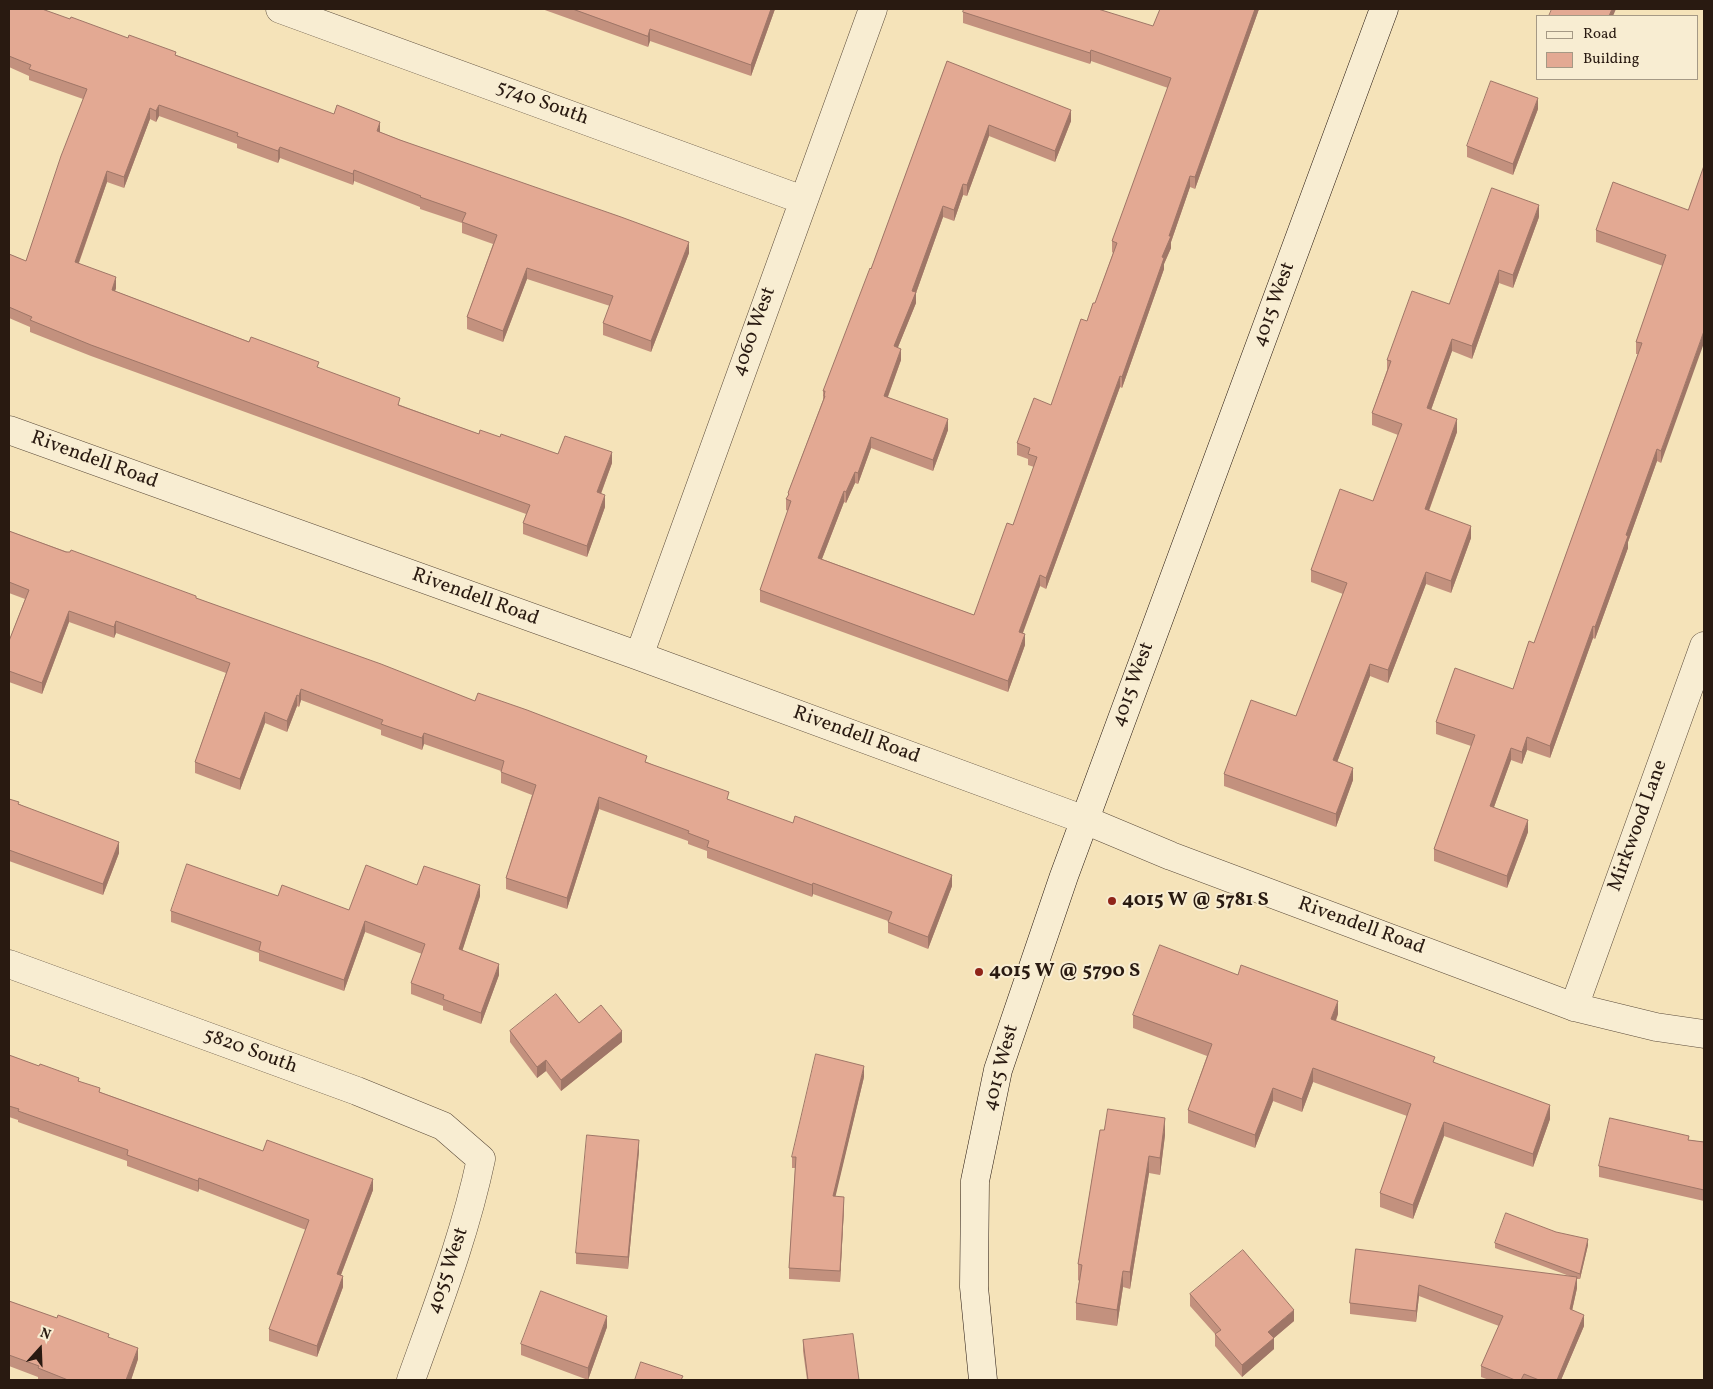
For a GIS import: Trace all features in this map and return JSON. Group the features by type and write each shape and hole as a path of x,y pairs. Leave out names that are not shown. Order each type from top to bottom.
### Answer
{"street":[{"name":"5740 South","path":"280,9 803,200"},
{"name":"4060 West","path":"639,656 873,9"},
{"name":"4015 West","path":"983,1380 974,1287 975,1181 998,1070 1064,876 1384,9"},
{"name":"Rivendell Road","path":"9,430 639,656 1085,820 1171,856 1574,1006 1656,1027 1704,1034"},
{"name":"Mirkwood Lane","path":"1574,1006 1704,646"},
{"name":"5820 South","path":"9,964 357,1091 443,1126 481,1159"},
{"name":"4055 West","path":"411,1380 453,1262 472,1200 481,1159"}],"building":[{"path":"9,9 42,9 70,19 71,17 128,38 129,35 176,52 175,55 334,114 337,105 380,122 377,131 400,140 689,242 651,341 603,323 613,296 527,268 503,331 467,317 497,235 462,222 466,213 420,197 354,170 353,174 280,147 278,151 237,136 238,133 159,105 156,111 150,108 124,177 107,171 75,262 116,277 112,290 249,342 251,337 319,362 317,367 400,398 398,405 479,434 480,430 500,437 501,434 558,454 565,436 612,452 597,492 605,495 587,546 523,523 530,505 91,345 30,320 32,317 9,307 9,254 26,261 61,156 87,89 29,69 31,65 9,56"},
{"path":"573,9 771,9 751,65 650,29 648,36"},
{"path":"964,9 1098,9 1153,26 1160,9 1255,9 1195,177 1190,176 1169,236 1171,236 1162,257 1164,258 1122,377 1120,376 1046,578 1040,575 1019,632 1025,634 1008,681 760,590 791,501 786,499 788,493 825,396 825,391 823,391 871,269 947,61 1071,110 1055,151 989,125 967,185 963,184 954,210 943,206 912,291 916,292 894,346 901,349 884,396 948,419 933,460 871,437 858,473 855,472 846,492 844,491 818,558 974,615 1007,523 1013,525 1037,457 1028,454 1030,448 1017,443 1034,398 1051,405 1081,319 1087,321 1117,243 1112,241 1171,78 1091,50 1090,53 963,12"},
{"path":"1552,9 1612,9 1609,15 1549,15"},
{"path":"1491,81 1538,98 1513,164 1467,146"},
{"path":"1704,166 1704,331 1661,451 1657,449 1626,535 1628,536 1550,746 1527,737 1522,752 1511,748 1490,806 1528,820 1507,876 1434,849 1475,735 1436,722 1455,668 1513,689 1529,641 1534,643 1642,343 1636,342 1666,255 1596,230 1613,182 1688,210"},
{"path":"1492,188 1539,205 1513,275 1499,270 1472,346 1452,339 1427,408 1457,419 1425,509 1471,526 1451,581 1426,572 1388,670 1370,664 1333,760 1353,768 1336,814 1224,774 1251,700 1296,716 1347,583 1311,570 1340,489 1373,501 1402,424 1372,413 1391,361 1387,360 1412,291 1449,304"},
{"path":"9,531 66,552 71,550 196,596 196,598 381,664 475,701 478,693 527,710 647,756 645,762 729,792 727,799 793,823 795,816 952,875 928,937 888,922 892,912 707,847 709,841 688,833 689,831 599,797 567,898 506,878 536,785 501,772 504,761 424,733 422,738 381,724 383,720 301,689 287,721 265,712 240,779 195,762 230,663 116,621 114,627 69,611 42,683 9,671 9,641 29,590 9,582"},
{"path":"9,799 119,842 103,884 9,850"},
{"path":"187,864 278,896 282,885 349,910 366,865 417,885 424,866 480,885 459,949 499,964 481,1013 443,999 444,995 411,983 425,944 365,921 344,980 259,950 261,942 171,911"},
{"path":"1160,945 1238,975 1241,965 1338,1001 1331,1019 1435,1057 1433,1062 1550,1105 1533,1154 1444,1122 1413,1205 1380,1193 1411,1104 1313,1068 1302,1099 1273,1088 1255,1135 1188,1110 1212,1044 1133,1015"},
{"path":"556,994 579,1023 601,1005 622,1031 561,1080 546,1060 537,1067 510,1031"},
{"path":"816,1054 864,1066 833,1196 844,1197 840,1271 789,1268 796,1157 792,1157"},
{"path":"9,1055 79,1078 78,1081 100,1088 99,1092 263,1151 267,1140 373,1179 337,1274 343,1276 317,1346 269,1329 309,1220 199,1178 198,1181 127,1155 128,1150 18,1111 19,1109 9,1106"},
{"path":"1108,1109 1165,1118 1160,1158 1149,1156 1130,1272 1123,1271 1117,1310 1076,1303 1082,1265 1078,1264 1100,1130 1104,1130"},
{"path":"1610,1118 1689,1136 1688,1140 1704,1142 1704,1190 1599,1166"},
{"path":"587,1135 639,1140 628,1257 576,1253"},
{"path":"1506,1213 1556,1232 1588,1239 1580,1274 1495,1243"},
{"path":"1356,1249 1577,1277 1570,1309 1584,1315 1557,1380 1539,1380 1524,1374 1521,1380 1515,1380 1481,1366 1503,1316 1419,1285 1416,1311 1350,1303"},
{"path":"1243,1250 1294,1310 1268,1332 1274,1338 1242,1365 1215,1334 1221,1330 1190,1294"},
{"path":"541,1291 607,1316 588,1368 521,1344"},
{"path":"9,1301 57,1318 58,1315 109,1334 108,1337 138,1348 126,1380 68,1380 38,1368 39,1366 9,1355"},
{"path":"853,1334 859,1380 808,1380 803,1340"},
{"path":"641,1362 683,1376 681,1380 635,1380"}],"place":[{"name":"4015 W @ 5781 S","path":"1112,901"},
{"name":"4015 W @ 5790 S","path":"979,972"}]}
